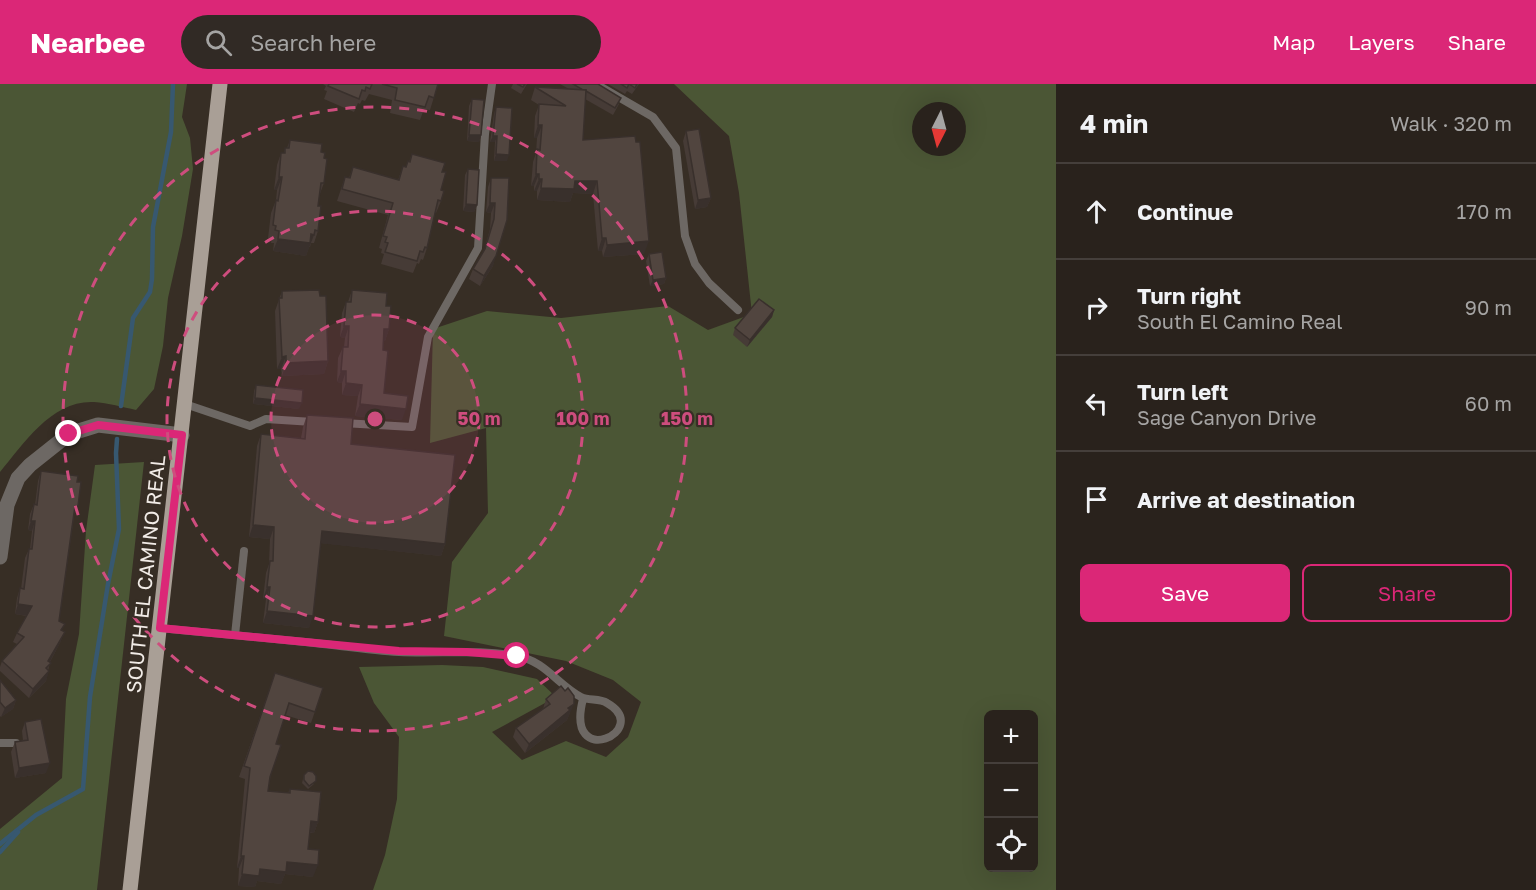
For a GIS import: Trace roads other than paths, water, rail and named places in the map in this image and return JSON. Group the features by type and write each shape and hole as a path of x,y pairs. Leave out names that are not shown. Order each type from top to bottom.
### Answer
{"main road":[{"name":"SOUTH EL CAMINO REAL","path":"130,890 220,84"}],"street":[{"path":"0,557 7,505 18,478 30,465 69,434 98,425 182,435"}],"lane":[{"path":"333,423 412,427 428,338 478,248 485,134 492,84"},
{"path":"596,84 653,117 676,148 685,236 695,264 708,283 738,310"},
{"path":"185,404 250,426 266,419 322,422"},
{"path":"235,635 244,551"},
{"path":"160,628 399,651 467,652 517,656 536,661 583,699 606,702 615,709 620,715 621,724 615,735 606,740 586,735 579,723 583,699"},
{"path":"0,743 16,743"}],"waterway":[{"path":"121,406 133,318 150,292 153,227 171,132 173,84"},
{"path":"0,844 36,815 83,789 90,697 119,529 117,439"},
{"path":"0,852 18,832"}]}
